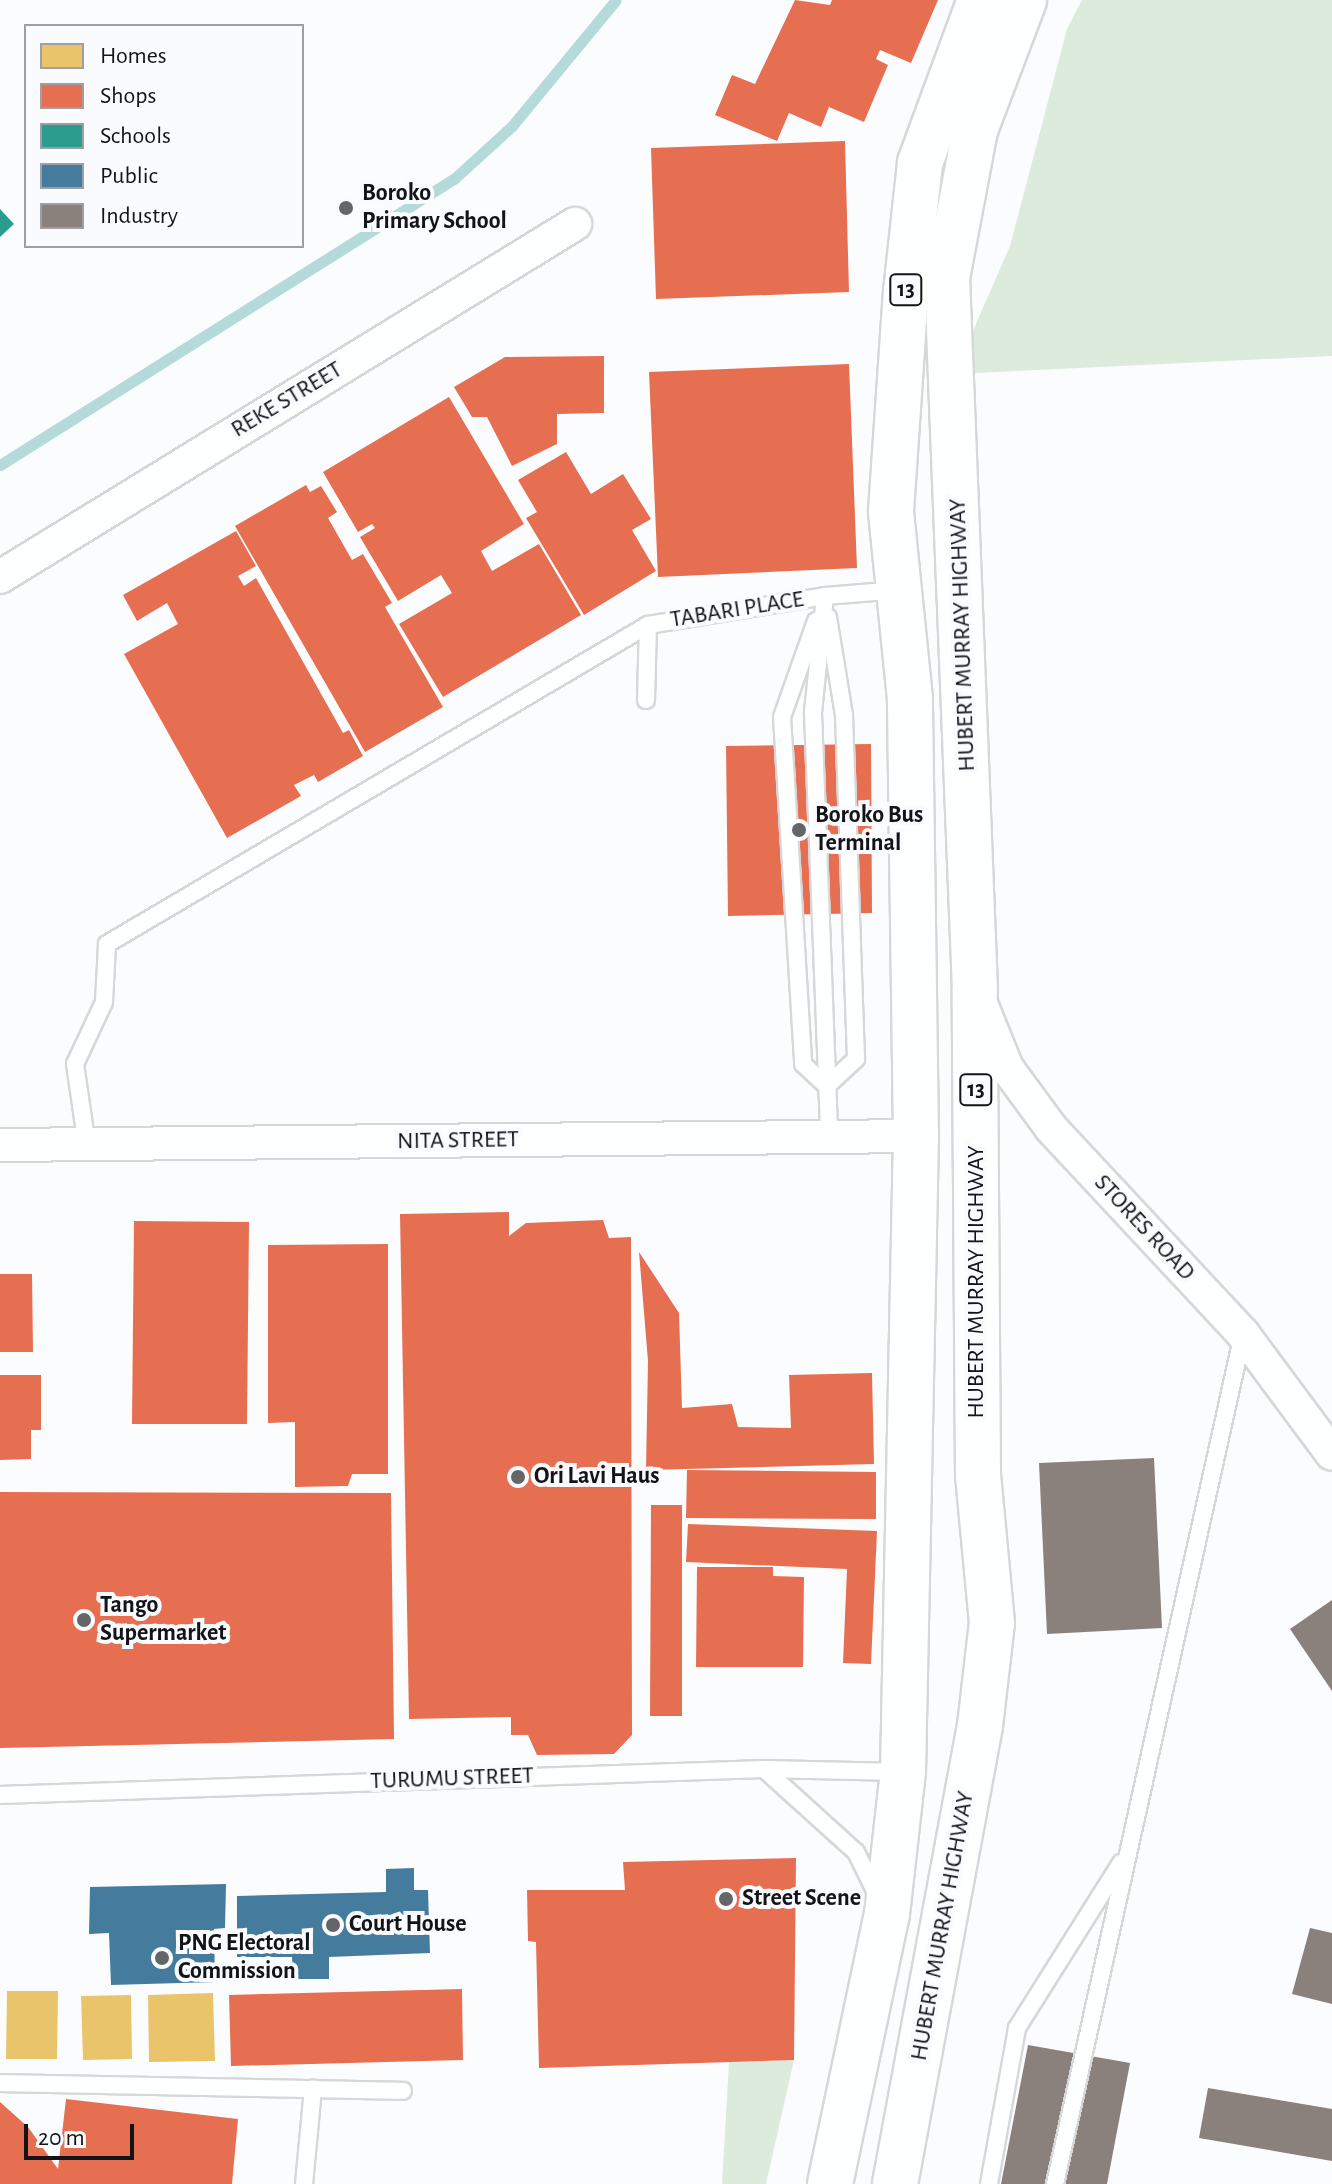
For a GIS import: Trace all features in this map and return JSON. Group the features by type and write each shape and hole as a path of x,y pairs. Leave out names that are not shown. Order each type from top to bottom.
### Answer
{"highway":[{"name":"13","path":"830,2184 887,1914 903,1772 916,1136 910,699 891,511 920,163 980,0"},
{"name":"HUBERT MURRAY HIGHWAY","path":"895,2184 980,1726 992,1623 978,1475 975,990 947,278 975,130 1024,0"}],"street":[{"name":"REKE STREET","path":"0,577 575,224"},
{"name":"STORES ROAD","path":"975,990 1007,1068 1051,1128 1243,1334 1332,1454"},
{"name":"NITA STREET","path":"0,1145 916,1136"}],"lane":[{"name":"TABARI PLACE","path":"646,700 648,625 825,596 901,590"},
{"path":"825,596 844,715 856,1059 827,1086"},
{"path":"825,596 782,717 803,1064 827,1086"},
{"path":"825,596 813,713 829,1136"},
{"path":"87,1146 75,1064 104,1002 107,944 648,625"},
{"path":"1055,2184 1243,1334"},
{"path":"764,1769 856,1852 887,1914"},
{"name":"TURUMU STREET","path":"0,1795 764,1769 903,1772"},
{"path":"989,2184 1017,2028 1128,1851"},
{"path":"0,2083 403,2091"},
{"path":"304,2184 313,2088"}],"green space":[{"path":"1082,0 1332,0 1332,356 954,374 1010,246 1067,29"},
{"path":"794,2060 766,2184 722,2184 729,2062"}],"building: Homes":[{"path":"7,1991 58,1991 57,2059 6,2059"},
{"path":"213,1993 215,2061 149,2062 148,1995"},
{"path":"131,1995 132,2059 83,2060 81,1996"}],"building: Shops":[{"path":"795,0 830,5 832,0 938,0 911,63 880,50 876,59 888,65 864,122 829,107 821,127 789,113 777,141 715,115 732,75 755,84"},
{"path":"845,141 849,292 656,299 651,148"},
{"path":"604,356 604,413 557,414 557,444 512,466 487,417 472,417 454,387 505,357"},
{"path":"849,364 857,568 658,577 649,372"},
{"path":"449,397 524,524 481,551 492,571 539,544 581,615 443,697 399,624 452,593 441,575 398,601 360,537 375,528 372,524 358,532 323,472"},
{"path":"566,452 591,494 623,474 651,519 632,530 656,571 584,615 526,518 537,512 518,480"},
{"path":"306,485 310,492 321,486 337,512 328,518 352,560 363,554 392,603 385,607 443,707 365,752 235,526"},
{"path":"236,531 256,566 238,576 244,586 256,578 343,733 349,730 363,756 318,782 314,775 294,785 301,796 227,838 124,654 178,624 167,603 137,621 123,595"},
{"name":"Boroko Bus Terminal","path":"871,744 872,913 728,916 726,746"},
{"name":"Ori Lavi Haus","path":"509,1212 509,1236 526,1223 603,1220 609,1238 631,1237 632,1735 614,1754 537,1755 528,1735 511,1735 511,1717 409,1719 400,1214"},
{"path":"134,1221 249,1222 247,1424 132,1424"},
{"path":"388,1244 388,1474 352,1474 348,1486 295,1487 295,1422 268,1423 268,1245"},
{"path":"639,1252 679,1313 682,1408 732,1404 738,1427 791,1428 789,1375 872,1373 874,1464 646,1470 648,1361"},
{"path":"0,1274 32,1274 33,1352 0,1352"},
{"path":"0,1375 41,1375 41,1430 31,1430 31,1459 0,1460"},
{"path":"687,1470 876,1472 876,1519 686,1518"},
{"path":"0,1492 391,1493 394,1739 0,1748"},
{"path":"651,1505 682,1505 682,1716 650,1716"},
{"path":"688,1524 877,1531 871,1664 843,1663 847,1569 686,1562"},
{"path":"697,1567 773,1567 773,1576 804,1577 803,1667 696,1667"},
{"path":"796,1858 794,2060 539,2068 536,1942 528,1941 527,1890 625,1890 623,1862"},
{"path":"462,1989 463,2060 231,2066 229,1995"},
{"path":"66,2099 238,2119 232,2184 0,2184 0,2102 28,2127 58,2169"}],"building: Schools":[{"path":"0,209 14,224 0,237"}],"building: Public":[{"name":"Court House","path":"414,1868 414,1890 428,1890 430,1953 329,1957 329,1979 293,1979 292,1957 237,1957 237,1896 386,1892 386,1869"},
{"name":"PNG Electoral Commission","path":"226,1884 225,1928 214,1929 215,1982 111,1985 109,1933 89,1934 90,1887"}],"building: Industry":[{"path":"1154,1458 1162,1628 1047,1634 1039,1463"},
{"path":"1332,1600 1332,1691 1290,1629"},
{"path":"1310,1928 1332,1933 1332,2004 1292,1994"},
{"path":"1028,2045 1130,2063 1107,2184 1001,2184"},
{"path":"1208,2088 1332,2109 1332,2161 1199,2138"}],"waterway":[{"path":"0,465 455,178 512,126 616,0"}],"place":[{"name":"Boroko Primary School","path":"346,208"},
{"name":"Boroko Bus Terminal","path":"799,830"},
{"name":"Ori Lavi Haus","path":"518,1477"},
{"name":"Tango Supermarket","path":"84,1620"},
{"name":"Street Scene","path":"726,1899"},
{"name":"Court House","path":"333,1925"},
{"name":"PNG Electoral Commission","path":"162,1958"}]}
